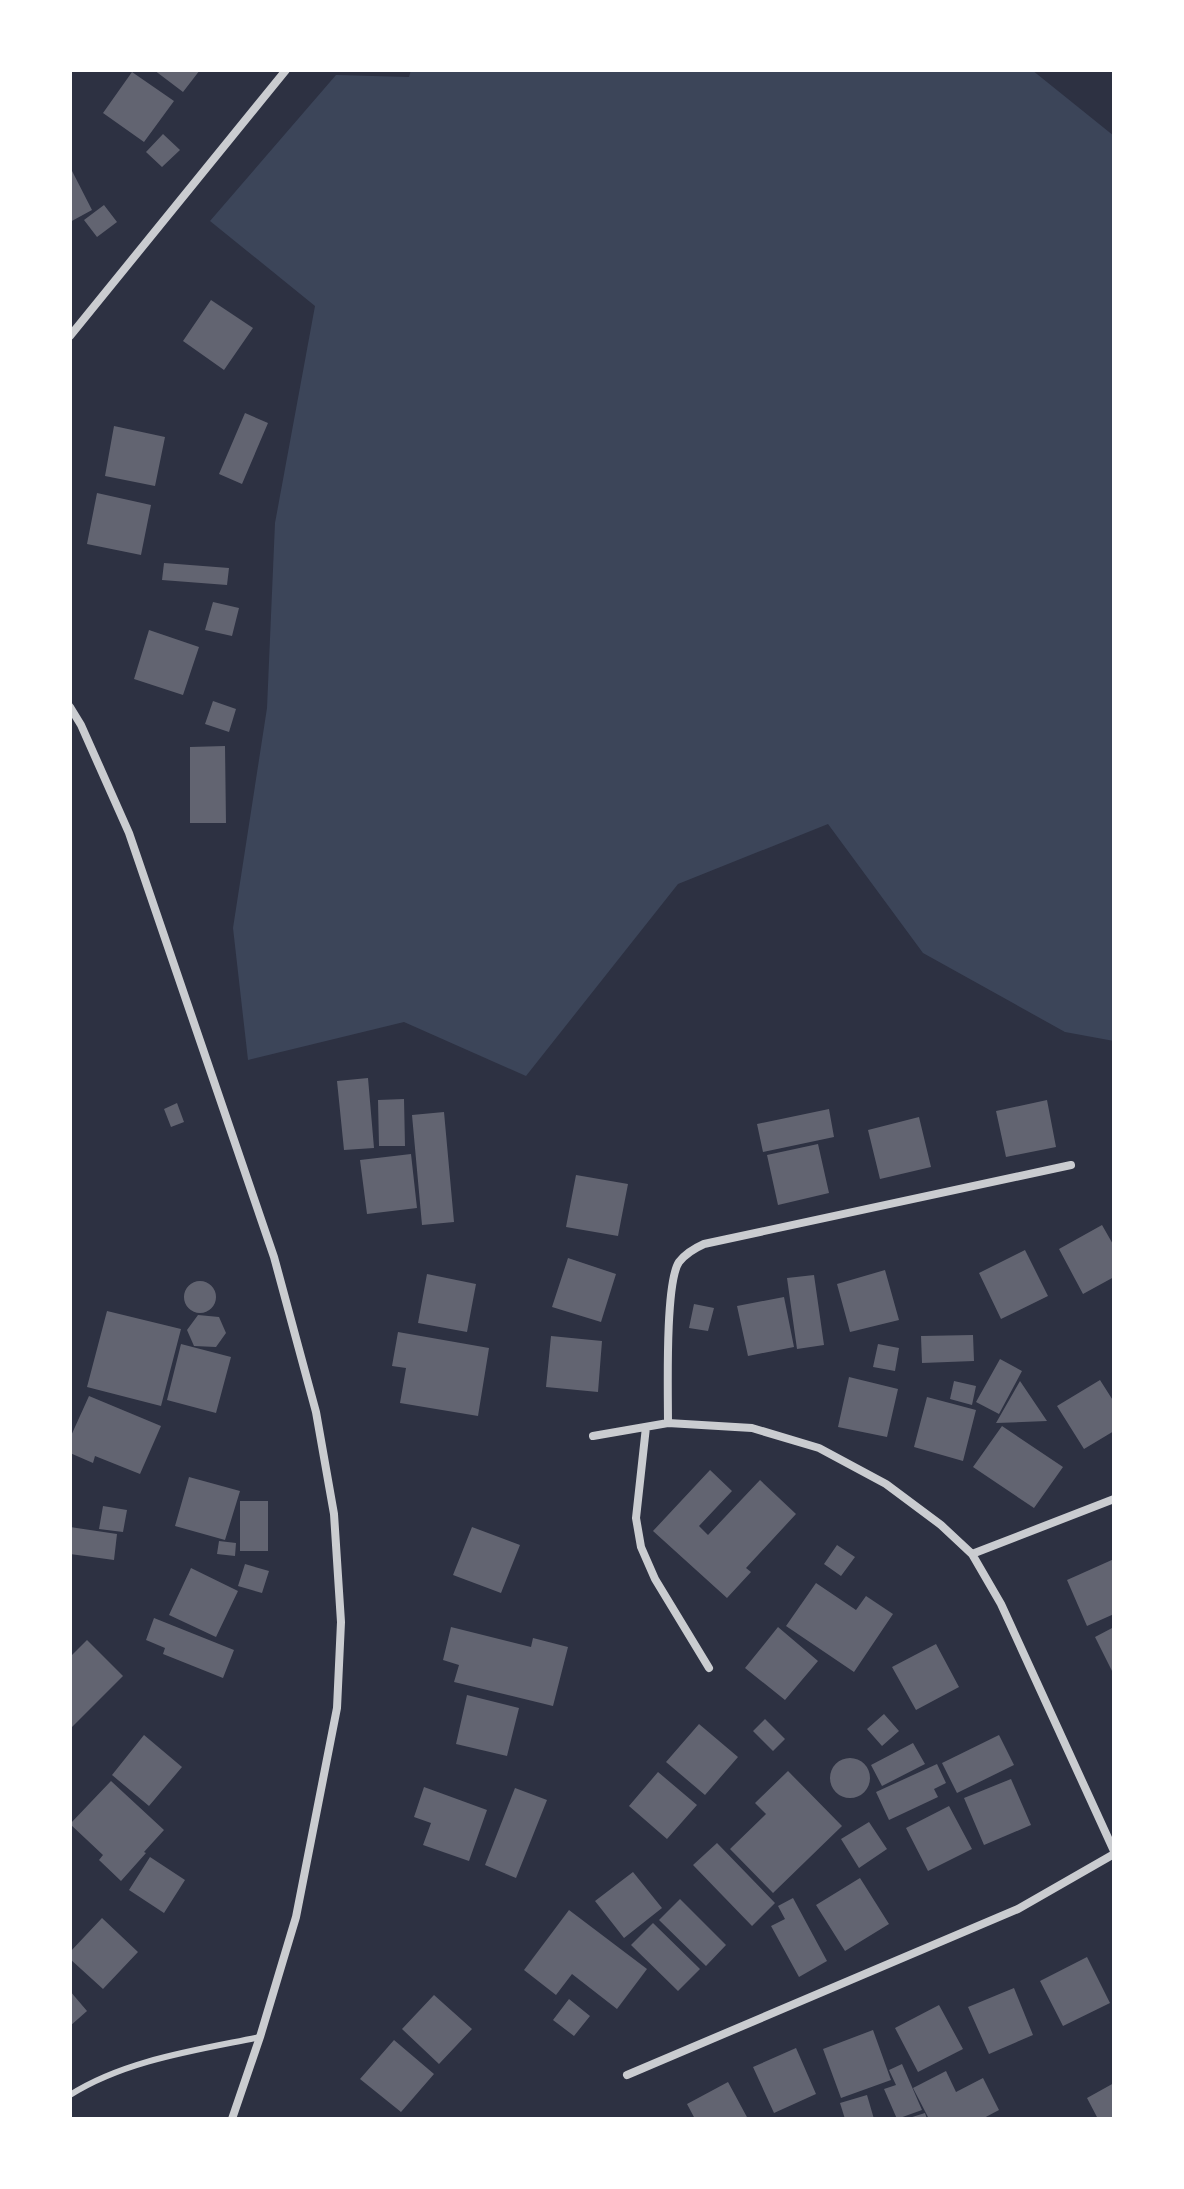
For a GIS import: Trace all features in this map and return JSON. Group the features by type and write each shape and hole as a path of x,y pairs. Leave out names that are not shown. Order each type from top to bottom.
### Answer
{"street":[{"path":"70,336 286,70"},
{"path":"70,707 129,833 274,1257 316,1412 334,1514 341,1622 337,1708 296,1917 232,2119"},
{"path":"668,1423 671,1282 680,1260 691,1250 704,1244 1071,1165"},
{"path":"593,1436 668,1423 752,1428 819,1448 886,1484 941,1525 972,1554 1001,1604 1114,1852 1018,1909 627,2075"},
{"path":"646,1427 636,1518 641,1547 655,1579 709,1668"},
{"path":"972,1554 1114,1499"}],"lane":[{"path":"70,2095 92,2081 176,2054 260,2037"}],"shaded area":[{"path":"411,70 1032,70 1114,136 1114,1041 1065,1032 923,953 828,824 678,884 526,1076 404,1022 248,1060 233,928 267,708 275,523 315,306 210,221 336,75 409,77"}],"building":[{"path":"154,70 200,70 183,92"},
{"path":"132,72 174,101 144,142 103,113"},
{"path":"163,134 180,150 162,167 146,152"},
{"path":"70,167 92,210 70,222"},
{"path":"104,205 117,222 97,237 84,220"},
{"path":"211,300 253,328 224,370 183,341"},
{"path":"245,413 268,423 242,484 219,474"},
{"path":"114,426 165,437 155,486 105,476"},
{"path":"97,493 151,505 141,555 87,544"},
{"path":"164,563 229,568 227,585 162,580"},
{"path":"213,602 239,608 232,636 205,630"},
{"path":"149,630 199,647 183,695 134,679"},
{"path":"213,701 236,709 229,732 205,724"},
{"path":"225,746 226,823 190,823 190,747"},
{"path":"368,1078 374,1148 344,1150 337,1081"},
{"path":"404,1099 405,1146 379,1146 378,1100"},
{"path":"1047,1100 1056,1147 1006,1157 996,1111"},
{"path":"177,1103 184,1122 171,1127 164,1109"},
{"path":"829,1109 834,1137 763,1152 757,1124"},
{"path":"444,1112 454,1222 422,1225 412,1115"},
{"path":"919,1117 931,1167 880,1179 868,1130"},
{"path":"818,1144 829,1193 778,1205 767,1155"},
{"path":"411,1154 417,1208 367,1214 360,1160"},
{"path":"576,1175 628,1184 618,1236 566,1227"},
{"path":"1102,1225 1114,1246 1114,1277 1083,1294 1059,1249"},
{"path":"1025,1250 1048,1296 1001,1319 979,1273"},
{"path":"568,1258 616,1274 601,1322 552,1307"},
{"path":"885,1270 899,1320 850,1332 837,1284"},
{"path":"427,1274 476,1284 467,1332 418,1323"},
{"path":"814,1275 824,1345 797,1349 787,1278"},
{"path":"200,1281 211,1286 216,1297 211,1308 200,1313 189,1308 184,1297 189,1286"},
{"path":"784,1297 794,1347 748,1356 737,1306"},
{"path":"694,1304 714,1308 708,1331 689,1328"},
{"path":"107,1311 181,1329 161,1406 87,1387"},
{"path":"198,1315 219,1317 226,1333 216,1347 194,1346 187,1330"},
{"path":"398,1332 489,1348 478,1416 400,1403 406,1368 392,1366"},
{"path":"973,1335 974,1361 922,1363 921,1336"},
{"path":"551,1336 602,1341 598,1392 546,1387"},
{"path":"181,1344 231,1357 216,1413 167,1400"},
{"path":"878,1344 899,1348 895,1371 873,1367"},
{"path":"1000,1359 1022,1371 999,1414 976,1402"},
{"path":"849,1377 898,1389 887,1437 838,1427"},
{"path":"1100,1380 1114,1402 1114,1431 1084,1449 1057,1406"},
{"path":"954,1381 976,1386 972,1405 950,1399"},
{"path":"1020,1381 1047,1421 996,1423"},
{"path":"89,1396 161,1426 140,1474 95,1456 93,1463 70,1453 70,1438"},
{"path":"927,1397 976,1410 963,1461 914,1447"},
{"path":"1002,1426 1063,1467 1034,1508 973,1467"},
{"path":"710,1470 732,1491 699,1526 708,1535 760,1480 796,1514 746,1568 751,1572 727,1598 653,1531"},
{"path":"189,1477 240,1491 225,1540 175,1526"},
{"path":"240,1501 268,1501 268,1551 240,1551"},
{"path":"103,1506 127,1510 123,1532 99,1529"},
{"path":"70,1527 117,1534 114,1560 70,1554"},
{"path":"472,1527 520,1545 501,1593 453,1575"},
{"path":"219,1541 236,1543 235,1556 217,1554"},
{"path":"837,1545 855,1557 841,1576 824,1564"},
{"path":"1114,1559 1114,1614 1087,1626 1067,1580"},
{"path":"245,1564 269,1571 262,1593 238,1586"},
{"path":"191,1568 238,1591 216,1637 169,1615"},
{"path":"816,1583 856,1610 866,1596 893,1614 854,1672 786,1626"},
{"path":"154,1618 234,1650 223,1678 163,1654 165,1648 146,1640"},
{"path":"451,1627 531,1647 533,1638 568,1647 553,1706 454,1682 459,1665 443,1660"},
{"path":"778,1627 818,1661 785,1700 745,1668"},
{"path":"1114,1627 1114,1675 1095,1637"},
{"path":"87,1640 123,1676 70,1729 70,1657"},
{"path":"936,1644 959,1687 916,1710 892,1667"},
{"path":"467,1695 519,1708 507,1756 456,1744"},
{"path":"884,1714 899,1731 882,1746 867,1729"},
{"path":"765,1719 785,1739 773,1751 753,1731"},
{"path":"699,1724 738,1757 705,1795 666,1762"},
{"path":"144,1735 182,1767 149,1806 112,1775"},
{"path":"999,1735 1014,1765 957,1793 942,1763"},
{"path":"913,1743 925,1764 882,1786 871,1765"},
{"path":"850,1758 864,1764 870,1778 864,1792 850,1798 836,1792 830,1778 836,1764"},
{"path":"937,1764 946,1783 934,1789 938,1797 889,1820 876,1792"},
{"path":"788,1771 842,1826 773,1893 730,1849 766,1814 755,1803"},
{"path":"658,1772 697,1805 667,1839 629,1806"},
{"path":"1011,1779 1031,1825 984,1845 964,1798"},
{"path":"111,1781 164,1830 121,1881 99,1860 103,1855 70,1824"},
{"path":"424,1787 487,1810 469,1861 423,1845 431,1823 414,1817"},
{"path":"515,1788 547,1800 516,1878 485,1865"},
{"path":"949,1806 972,1849 928,1871 906,1828"},
{"path":"869,1822 887,1849 859,1868 841,1839"},
{"path":"717,1843 775,1903 752,1926 693,1865"},
{"path":"150,1857 185,1880 164,1913 129,1890"},
{"path":"633,1872 662,1908 624,1938 595,1901"},
{"path":"860,1878 889,1924 845,1951 816,1905"},
{"path":"793,1898 827,1961 799,1977 771,1926 785,1919 778,1906"},
{"path":"680,1899 726,1945 706,1966 659,1920"},
{"path":"569,1910 647,1969 617,2009 572,1974 556,1995 524,1970"},
{"path":"102,1918 138,1952 103,1989 70,1959 70,1952"},
{"path":"653,1923 700,1969 678,1991 631,1945"},
{"path":"1087,1957 1110,2003 1063,2026 1040,1981"},
{"path":"1014,1988 1033,2035 989,2054 968,2007"},
{"path":"70,1991 87,2011 70,2026"},
{"path":"434,1995 472,2029 439,2064 402,2029"},
{"path":"569,1999 590,2016 574,2036 553,2020"},
{"path":"939,2005 963,2049 918,2072 895,2028"},
{"path":"873,2030 891,2080 841,2098 823,2049"},
{"path":"394,2040 434,2074 401,2112 360,2079"},
{"path":"796,2048 816,2094 774,2113 753,2067"},
{"path":"902,2064 922,2110 897,2119 884,2089 896,2085 889,2070"},
{"path":"946,2071 956,2092 983,2078 999,2110 982,2119 929,2119 913,2088"},
{"path":"728,2082 748,2119 695,2119 687,2104"},
{"path":"1114,2083 1114,2119 1098,2119 1087,2098"},
{"path":"867,2095 874,2119 845,2119 840,2103"},
{"path":"925,2113 927,2119 909,2119 909,2118"}]}
